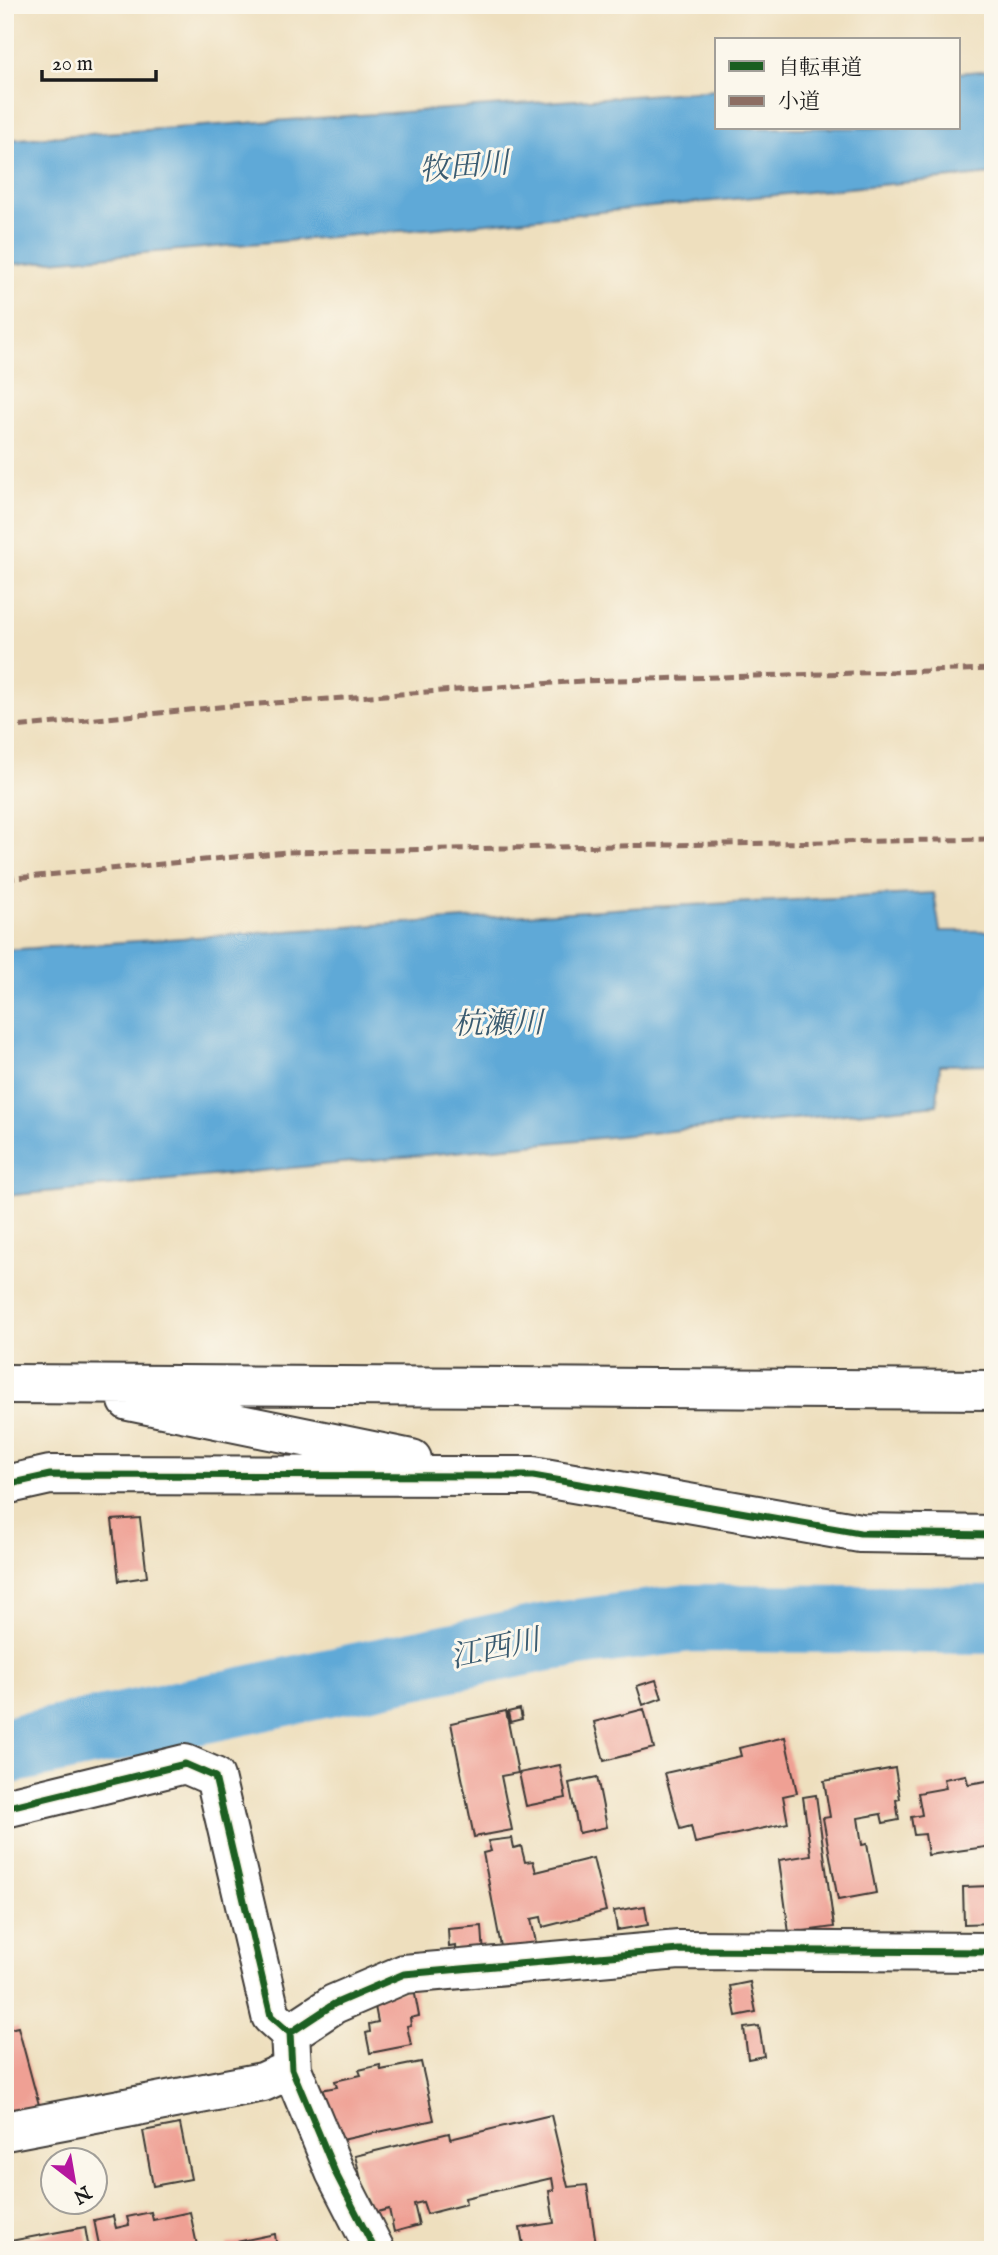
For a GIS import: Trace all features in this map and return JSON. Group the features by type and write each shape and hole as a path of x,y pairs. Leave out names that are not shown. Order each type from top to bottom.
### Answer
{"street":[{"path":"5,1384 993,1390"},
{"path":"44,1384 495,1476"},
{"path":"5,1485 50,1475 533,1476 860,1533 993,1535"},
{"path":"5,1808 185,1764 215,1777 271,2015 291,2051 335,2172 374,2250"},
{"path":"5,2131 263,2082 334,2004 404,1975 679,1950 993,1952"}],"water":[{"name":"牧田川","path":"993,70 993,174 436,228 5,265 5,140 715,90 715,130 960,130 960,73"},
{"name":"杭瀬川","path":"934,893 940,931 993,931 993,1064 940,1065 937,1105 5,1196 5,950 629,908"}],"building":[{"path":"140,1518 147,1577 119,1581 112,1520"},
{"path":"656,1680 662,1698 643,1705 637,1686"},
{"path":"520,1709 522,1719 510,1722 508,1712"},
{"path":"644,1709 654,1748 604,1761 594,1722"},
{"path":"506,1711 518,1773 501,1776 512,1830 474,1837 451,1723"},
{"path":"785,1737 797,1793 783,1796 788,1823 695,1843 691,1826 680,1829 665,1773 741,1756 739,1748"},
{"path":"560,1765 566,1798 526,1806 519,1773"},
{"path":"895,1768 900,1799 896,1800 899,1820 883,1823 881,1814 858,1818 862,1845 867,1844 876,1893 838,1900 823,1818 830,1817 824,1781"},
{"path":"966,1775 968,1784 993,1780 993,1846 928,1855 925,1834 914,1835 911,1817 922,1815 918,1793 946,1788 944,1779"},
{"path":"597,1777 607,1827 579,1833 569,1783"},
{"path":"816,1795 834,1927 789,1933 779,1860 811,1855 803,1797"},
{"path":"512,1838 514,1848 521,1846 525,1862 533,1861 536,1872 593,1858 606,1911 543,1927 541,1917 531,1919 538,1952 503,1957 483,1853 491,1851 488,1841"},
{"path":"990,1876 993,1876 993,1923 964,1924 963,1887 990,1886"},
{"path":"645,1906 648,1925 617,1930 614,1911"},
{"path":"482,1926 484,1956 457,1958 456,1946 449,1947 448,1929"},
{"path":"750,1982 756,2012 736,2016 730,1986"},
{"path":"414,1989 419,2016 410,2018 411,2025 407,2026 411,2045 370,2053 366,2033 370,2032 369,2024 378,2022 373,1996"},
{"path":"759,2026 764,2056 748,2059 744,2028"},
{"path":"18,2027 42,2116 5,2126 5,2030"},
{"path":"421,2062 434,2120 337,2141 315,2091 337,2087 335,2081 361,2075 359,2070 380,2065 381,2070"},
{"path":"551,2115 568,2187 587,2185 597,2250 524,2250 520,2228 554,2223 549,2191 554,2190 552,2178 465,2198 466,2204 427,2214 423,2202 414,2204 419,2225 394,2232 389,2209 370,2214 355,2156 449,2133 450,2139"},
{"path":"180,2124 191,2179 153,2186 143,2131"},
{"path":"151,2212 153,2220 190,2212 198,2250 100,2250 94,2220 113,2216 116,2228 129,2225 127,2217"},
{"path":"85,2227 89,2250 6,2250 5,2242"},
{"path":"275,2234 277,2250 228,2250 227,2244"}],"waterway":[{"name":"江西川","path":"5,1751 542,1638 689,1618 993,1620"}],"marked path":[{"path":"5,728 230,706 582,681 993,669"},
{"path":"5,879 287,852 993,839"}],"cycle path":[{"path":"5,1485 50,1475 533,1476 860,1533 993,1535"},
{"path":"5,1808 185,1764 215,1777 271,2016 290,2033 292,2069 335,2172 375,2250"},
{"path":"290,2033 334,2004 404,1974 679,1950 993,1952"}]}
